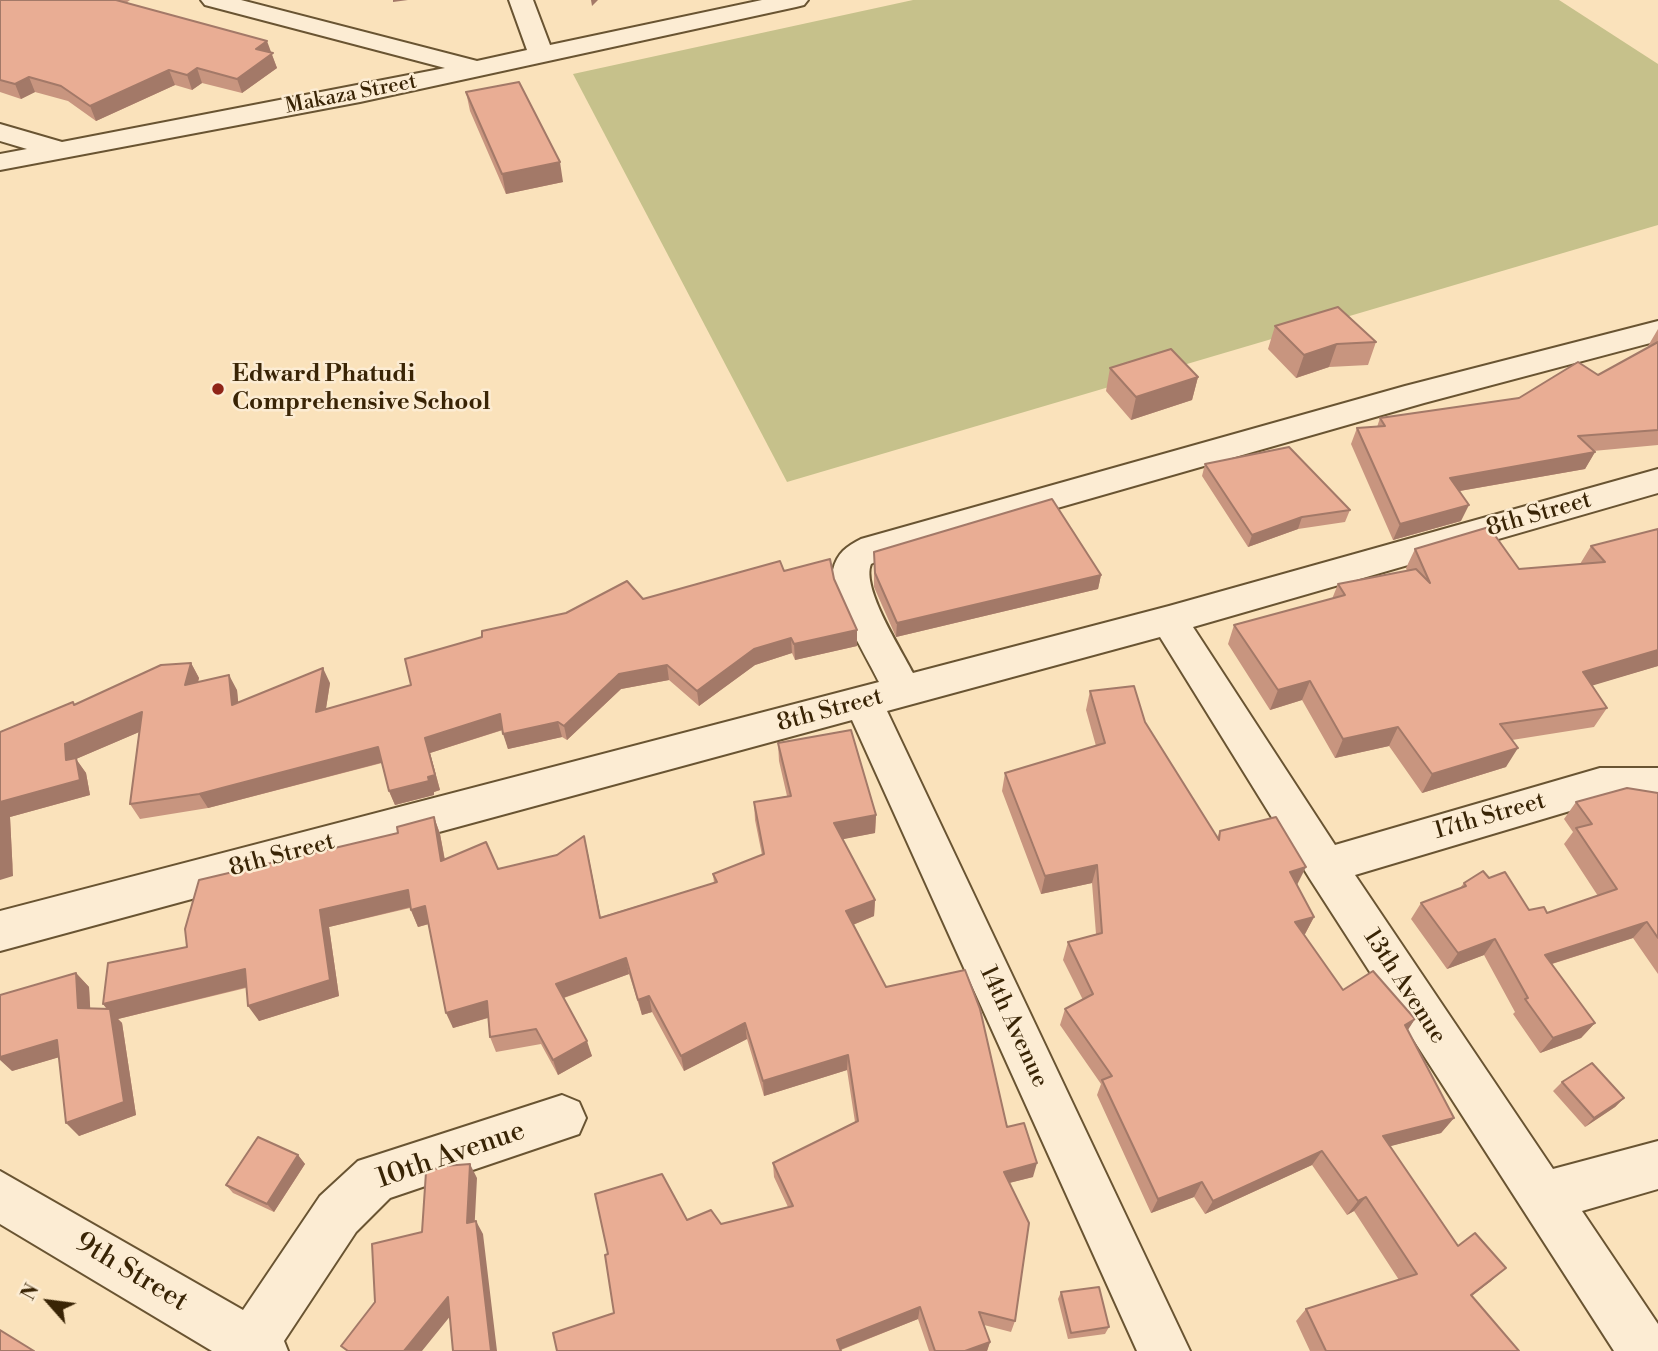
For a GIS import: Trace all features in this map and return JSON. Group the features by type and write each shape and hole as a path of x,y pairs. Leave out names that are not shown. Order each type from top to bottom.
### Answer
{"street":[{"path":"213,0 479,69"},
{"path":"521,0 541,55"},
{"name":"Makaza Street","path":"0,162 479,69 541,55 694,10 796,0"},
{"path":"0,132 61,151"},
{"name":"14th Avenue","path":"1164,1351 883,697 850,572 857,556 874,548 1403,398 1658,331"},
{"name":"8th Street","path":"0,931 1169,620 1658,481"},
{"name":"13th Avenue","path":"1169,620 1325,866 1645,1351"},
{"name":"17th Street","path":"1325,866 1600,785 1658,785"},
{"name":"10th Avenue","path":"257,1348 332,1222 353,1196 375,1178 562,1118"},
{"path":"1542,1198 1658,1164"},
{"name":"9th Street","path":"0,1196 257,1348"}],"shaded area":[{"path":"913,0 1559,0 1658,64 1658,225 787,482 573,74"}],"building":[{"path":"0,0 116,0 267,41 256,49 273,53 237,79 197,68 187,75 169,70 90,106 61,86 29,77 15,84 0,80"},
{"path":"519,82 560,162 502,174 466,92"},
{"path":"1338,307 1376,342 1337,344 1304,355 1275,326"},
{"path":"1658,342 1658,430 1578,436 1595,452 1450,478 1469,505 1400,524 1357,428 1385,426 1380,418 1519,398 1578,362 1598,375"},
{"path":"1171,349 1198,377 1136,397 1110,368"},
{"path":"1289,447 1350,510 1302,517 1252,535 1205,464"},
{"path":"1052,499 1101,575 897,623 875,573 874,552"},
{"path":"1489,527 1519,569 1605,562 1591,546 1658,529 1658,650 1583,672 1607,708 1500,724 1518,748 1432,774 1398,727 1343,739 1310,681 1278,690 1234,625 1345,595 1338,584 1416,569 1430,583 1415,549"},
{"path":"830,559 834,579 857,630 794,644 791,638 754,649 697,691 667,665 619,674 564,726 558,722 503,734 500,714 425,738 435,775 428,777 429,781 389,791 378,747 199,794 130,804 142,712 65,744 66,760 76,758 80,780 0,802 0,732 73,702 74,705 161,665 191,663 185,685 229,675 232,705 323,668 316,712 411,685 405,659 482,637 482,631 566,613 627,581 643,599 780,561 784,571"},
{"path":"1134,686 1145,722 1219,840 1220,831 1276,817 1306,867 1290,872 1314,917 1295,922 1343,990 1373,971 1415,1019 1405,1025 1454,1118 1383,1136 1458,1246 1475,1233 1506,1268 1471,1295 1519,1351 1326,1351 1306,1309 1417,1274 1366,1197 1358,1201 1322,1151 1213,1201 1202,1182 1158,1199 1102,1080 1112,1076 1065,1009 1093,994 1068,942 1102,933 1097,865 1045,876 1005,773 1105,743 1090,691"},
{"path":"851,730 876,815 834,823 875,900 846,911 886,987 965,970 980,1009 1007,1127 1024,1123 1037,1163 1004,1172 1029,1223 1015,1321 979,1312 990,1342 965,1351 935,1351 920,1307 837,1340 841,1351 557,1351 553,1333 614,1313 605,1255 608,1254 595,1194 662,1174 687,1220 711,1210 721,1224 793,1206 773,1163 858,1121 848,1055 763,1081 745,1023 681,1056 649,996 638,1000 626,958 556,984 587,1041 553,1060 536,1029 490,1037 487,1001 446,1013 425,906 411,910 408,890 320,910 330,980 248,1006 245,969 103,1004 108,963 187,947 185,929 199,880 398,833 397,827 434,817 441,861 486,842 498,869 557,855 584,836 600,918 717,882 713,874 764,854 754,802 791,796 778,743"},
{"path":"1627,788 1658,793 1658,938 1647,922 1545,955 1595,1023 1553,1038 1525,999 1528,998 1495,939 1458,953 1421,903 1466,886 1464,883 1483,871 1489,878 1505,872 1529,910 1544,907 1547,913 1617,889 1576,828 1592,824 1576,802"},
{"path":"76,973 78,1008 110,1009 124,1102 66,1123 57,1040 0,1057 0,995"},
{"path":"1592,1063 1624,1098 1594,1118 1562,1082"},
{"path":"258,1137 298,1155 267,1204 226,1185"},
{"path":"470,1164 467,1223 476,1221 491,1351 453,1351 448,1297 404,1351 348,1351 341,1346 375,1302 372,1244 422,1232 426,1172 444,1166"},
{"path":"1099,1287 1109,1327 1071,1333 1061,1292"},
{"path":"0,1330 34,1351 0,1351"}],"place":[{"name":"Edward Phatudi Comprehensive School","path":"218,389"}]}
